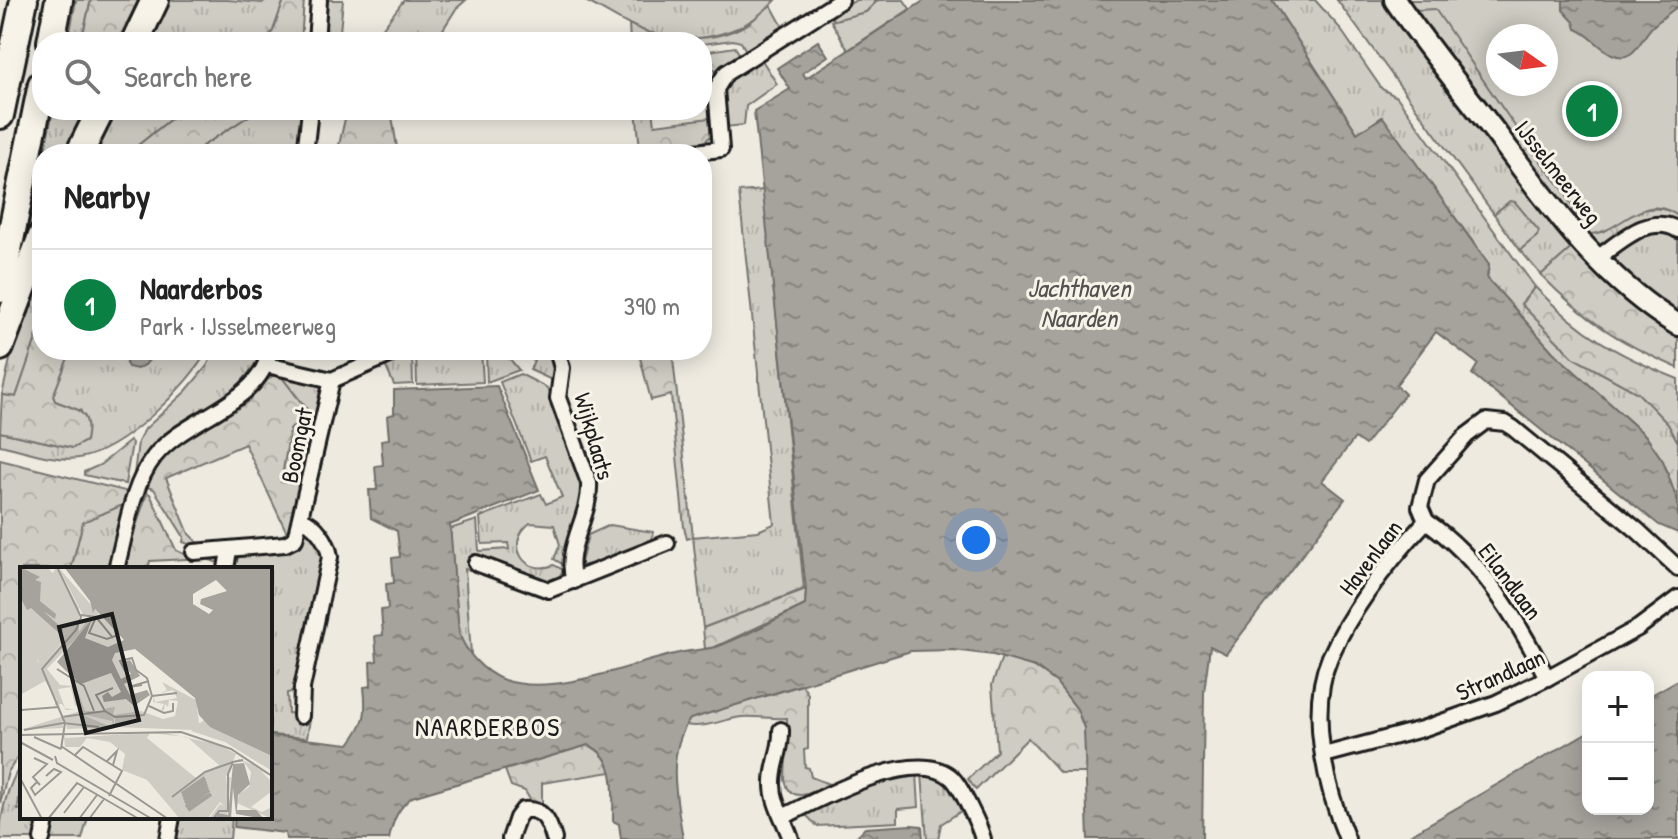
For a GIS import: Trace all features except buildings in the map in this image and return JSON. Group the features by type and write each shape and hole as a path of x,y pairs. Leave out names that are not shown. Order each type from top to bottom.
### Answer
{"highway":[{"path":"0,115 24,0"},
{"path":"53,32 59,0"},
{"path":"140,32 155,0"},
{"path":"0,289 35,120"},
{"path":"84,144 96,120"},
{"path":"0,347 32,262"}],"main road":[{"name":"IJsselmeerweg","path":"1395,0 1554,211 1596,259 1649,307 1678,325"}],"street":[{"path":"317,32 319,0"},
{"path":"712,150 721,149 716,89 726,73 841,0"},
{"path":"306,144 309,120"},
{"name":"IJsselmeerweg","path":"1596,259 1639,229 1663,223 1678,230"},
{"path":"117,567 138,489 155,456 172,440 251,386 267,360"},
{"path":"277,360 332,380 378,360"},
{"name":"Wijkplaats","path":"560,360 562,368 558,398 589,483 589,496 569,565 574,581"},
{"name":"Boomgat","path":"194,552 292,542 299,533 332,380"},
{"name":"Havenlaan","path":"1347,839 1334,808 1324,755 1322,694 1329,659 1392,558 1426,521 1420,507 1427,480 1479,424 1495,421 1513,428 1637,530 1678,568"},
{"name":"Boomgat","path":"301,519 310,522 326,544 330,557 302,688 301,716"},
{"name":"Eilandlaan","path":"1426,521 1456,546 1496,593 1526,636 1547,678"},
{"path":"476,563 549,590 667,543"},
{"path":"226,567 229,550"},
{"name":"Strandlaan","path":"1324,755 1461,717 1547,678 1638,628 1678,598"},
{"path":"781,730 782,744 772,781 775,802 791,839"},
{"path":"783,817 848,784 898,769 920,768 937,770 951,777 963,793 983,839"},
{"path":"510,839 523,810 533,809 542,813 549,822 554,839"},
{"path":"42,839 47,819"},
{"path":"168,839 172,819"}],"green space":[{"path":"76,0 91,0 83,32 70,32"},
{"path":"91,0 139,0 122,32 83,32"},
{"path":"168,0 262,3 266,0 284,0 272,32 152,32"},
{"path":"284,0 304,0 302,32 273,31"},
{"path":"328,0 343,0 340,32 325,32"},
{"path":"404,0 466,0 456,9 441,32 380,32"},
{"path":"583,0 776,0 747,23 712,36 712,32 647,32"},
{"path":"856,0 878,0 866,12 834,21 831,16"},
{"path":"878,0 904,0 910,9 848,50 831,21 866,12"},
{"path":"1272,0 1315,0 1339,27 1382,89 1397,97 1535,287 1521,304 1574,358 1638,393 1668,424 1678,442 1678,503 1663,461 1645,435 1553,352 1487,278 1489,264 1382,117 1358,134"},
{"path":"1337,0 1388,0 1574,246 1541,275 1520,250 1537,236 1510,201 1494,214"},
{"path":"1405,0 1436,0 1486,78 1486,96 1497,96 1524,138 1541,96 1558,96 1558,24 1486,24 1486,28 1467,16 1563,0 1577,219 1585,229 1602,232 1648,209 1668,211 1678,216 1678,224 1595,248"},
{"path":"1405,0 1678,0 1678,216 1665,209 1643,210 1613,227 1591,234 1578,218 1562,188 1494,96 1558,96 1558,24 1486,24 1486,84 1435,9 1417,10"},
{"path":"771,5 783,27 746,51 741,42 733,40 712,43 712,36 746,25"},
{"path":"629,24 650,32 629,32"},
{"path":"735,47 740,55 720,71 712,68 712,50"},
{"path":"760,57 777,84 746,106 744,125 725,127 722,88 725,80"},
{"path":"51,120 90,120 78,144 46,144"},
{"path":"107,120 170,120 140,144 96,144"},
{"path":"170,120 243,120 205,144 140,144"},
{"path":"243,120 302,120 299,144 205,144"},
{"path":"345,120 393,120 396,144 339,144"},
{"path":"637,120 654,120 655,125 709,120 711,136 701,144 639,144"},
{"path":"764,190 804,589 703,628 693,537 758,531 774,524 739,192"},
{"path":"1510,201 1515,202 1539,231 1520,250 1494,214"},
{"path":"32,211 32,244 19,273"},
{"path":"1661,229 1678,235 1678,319 1609,261 1641,233"},
{"path":"1574,246 1678,332 1678,368 1605,329 1541,275"},
{"path":"1535,287 1568,318 1601,342 1678,379 1678,442 1668,424 1638,393 1574,358 1521,304"},
{"path":"32,293 32,350 16,397 2,395 11,355"},
{"path":"32,350 32,360 67,360 53,396 55,401 77,410 85,418 86,441 73,448 0,432 2,395 16,397"},
{"path":"67,360 127,360 126,363 136,360 201,360 152,416 115,444 96,453 70,459 0,445 0,432 73,448 81,411 55,401 53,396"},
{"path":"210,360 257,360 244,379 220,400 164,436 134,475 138,442 145,429 186,391"},
{"path":"396,360 412,360 413,384 394,385 385,365"},
{"path":"416,360 482,360 483,382 417,385"},
{"path":"486,360 511,360 519,370 487,382"},
{"path":"534,360 554,360 556,364 554,381 530,370"},
{"path":"641,360 673,360 693,537 687,539 671,395 651,400"},
{"path":"520,374 546,387 552,394 585,484 585,500 564,565 554,559 560,545 554,525 530,523 519,539 518,548 526,562 533,566 554,565 563,570 557,581 547,583 473,558 469,570 465,569 471,654 459,633 450,529 477,520 479,551 509,549 508,543 482,544 480,517 541,494 546,504 562,497 545,456 531,461 500,382"},
{"path":"274,375 280,375 307,410 290,430 281,482 300,485 288,535 245,444 166,478 189,534 198,547 183,542 184,537 154,489 147,487 154,471 177,446 251,397"},
{"path":"280,375 317,383 324,391 324,402 319,401 300,485 281,482 290,430 307,409"},
{"path":"130,441 125,484 84,475 84,472 100,465"},
{"path":"0,460 125,491 127,496 125,504 83,522 72,567 20,567 20,754 8,772 0,804"},
{"path":"147,493 176,550 192,556 222,555 221,564 205,558 150,561 148,567 123,567"},
{"path":"125,504 109,567 72,567 83,521"},
{"path":"610,525 653,532 652,542 592,567 591,564 580,566 588,535"},
{"path":"306,532 312,533 325,553 297,691 287,693 288,713 297,714 297,718 310,719 307,738 272,735 272,567 236,567 239,553 301,540"},
{"path":"806,589 805,605 705,649 703,628"},
{"path":"1002,657 1035,667 1056,682 1077,709 1084,728 1087,773 1060,773 1028,738 976,790 968,779 997,751 992,685"},
{"path":"802,685 808,694 805,767 809,768 811,777 829,784 809,793 792,793 785,780 787,718 742,717 707,725 686,725 690,719"},
{"path":"588,745 603,756 611,772 542,783 542,804 532,803 525,791 511,786 505,770"},
{"path":"20,767 18,810 20,819 41,819 36,839 0,839 1,819"},
{"path":"917,773 919,807 898,809 898,822 817,826 806,815 860,789"},
{"path":"922,774 947,784 963,806 961,811 941,824 938,839 927,839"},
{"path":"54,819 87,819 82,839 49,839"},
{"path":"177,819 232,819 230,839 173,839"}],"water":[{"name":"Jachthaven Naarden","path":"925,0 1272,0 1357,133 1383,117 1489,265 1487,278 1553,352 1645,435 1663,461 1678,503 1678,533 1659,525 1472,374 1478,364 1436,332 1396,385 1405,394 1365,445 1355,438 1322,481 1345,499 1226,654 1210,646 1204,692 1202,839 1088,839 1084,728 1077,709 1056,682 1035,667 993,655 953,650 911,651 690,719 682,733 675,762 683,839 621,839 619,824 613,821 613,788 609,767 598,750 588,745 412,797 396,816 389,839 286,839 285,833 234,827 235,819 272,819 272,735 349,744 362,723 364,687 371,686 370,662 377,661 375,636 383,635 381,610 388,609 386,584 394,583 392,558 400,557 397,531 371,518 369,490 377,490 375,466 383,465 381,440 389,439 387,416 394,414 394,390 497,386 539,490 450,525 459,633 476,661 496,677 524,684 546,684 592,677 679,653 716,647 805,605 806,590 754,111 790,89 777,68 818,41 828,56 803,73 806,78"},
{"path":"1563,0 1678,0 1678,6 1648,31 1632,53 1620,56 1607,51 1576,29 1563,10"},
{"path":"127,360 149,360 137,369 128,367"},
{"path":"1678,680 1678,839 1403,839 1582,735 1582,815 1654,815 1654,694"},
{"path":"922,826 923,839 854,839 865,828"}],"place":[{"name":"Naarderbos","path":"1592,111"}],"district":[{"name":"NAARDERBOS","path":"488,726"}]}
